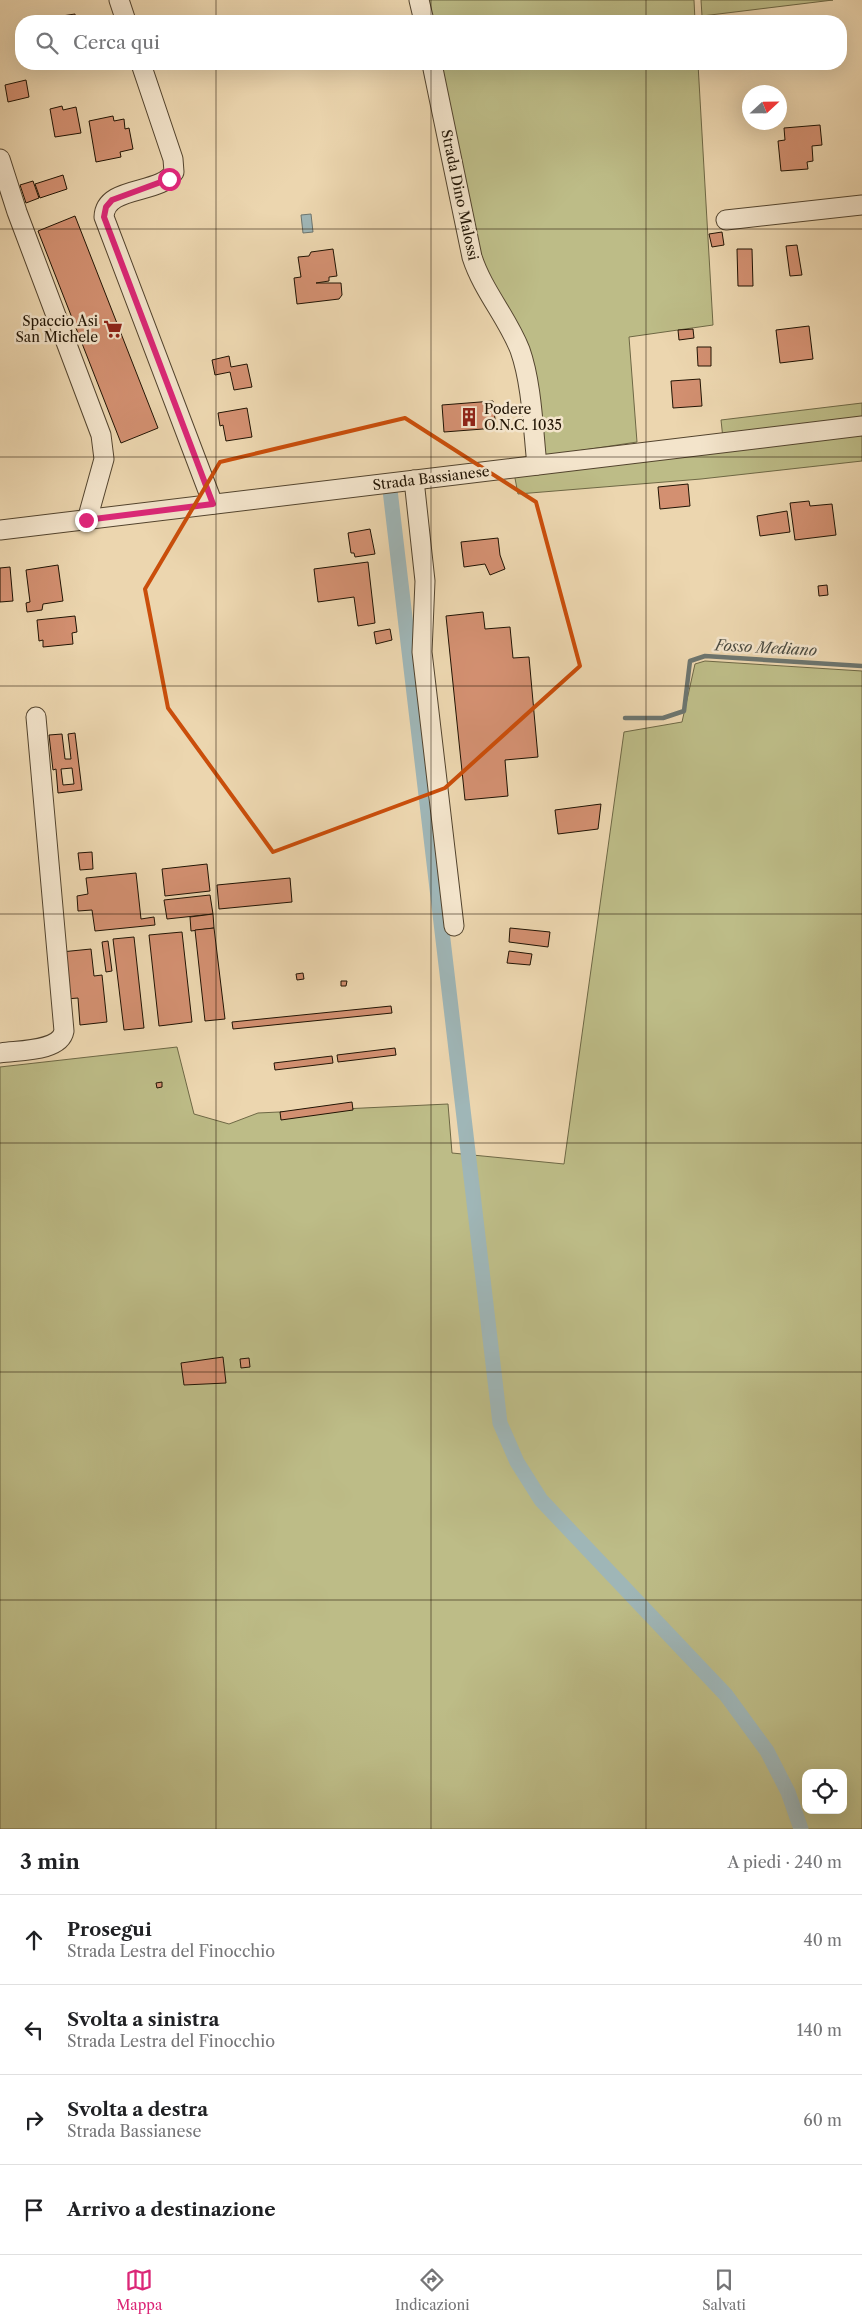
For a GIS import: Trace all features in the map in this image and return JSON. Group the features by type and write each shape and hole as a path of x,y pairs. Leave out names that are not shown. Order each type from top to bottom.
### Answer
{"street":[{"path":"119,0 124,15"},
{"path":"419,0 423,15"},
{"path":"143,70 173,159 174,172 166,181 112,200 106,207 104,217 213,504"},
{"name":"Strada Dino Malossi","path":"433,70 470,249 480,278 513,335 523,363 537,465"},
{"path":"0,159 17,212 101,436 104,459 86,520"},
{"path":"726,220 862,205"},
{"name":"Strada Bassianese","path":"0,530 862,426"},
{"path":"414,480 425,581 422,652 454,926"},
{"path":"0,1053 53,1046 61,1040 64,1031 36,718"}],"highlighted area":[{"path":"405,418 536,502 580,666 445,788 273,852 168,708 145,589 220,462"}],"shaded area":[{"path":"422,0 694,0 695,15 426,15"},
{"path":"701,0 833,0 710,15 702,15"},
{"path":"436,70 698,70 713,325 629,337 637,442 544,456 525,345 477,271"},
{"path":"862,403 862,461 701,479 518,494 514,473 724,448 721,420"},
{"path":"705,661 862,671 862,1829 0,1829 0,1067 177,1047 194,1114 229,1124 258,1113 448,1104 452,1153 564,1164 624,732 682,722 695,664"}],"water":[{"path":"311,214 313,232 303,233 301,215"}],"building":[{"path":"26,80 29,97 8,102 5,85"},
{"path":"62,106 63,110 76,107 81,133 55,137 50,109"},
{"path":"113,116 114,121 124,119 125,129 129,128 133,149 120,152 121,157 96,162 89,121"},
{"path":"820,125 822,145 812,146 813,161 807,162 808,169 781,171 778,141 785,140 784,130 787,130 787,128"},
{"path":"63,175 67,189 40,198 35,184"},
{"path":"33,181 39,198 26,203 20,185"},
{"path":"75,216 158,428 121,443 38,231"},
{"path":"722,232 724,245 712,247 709,234"},
{"path":"797,245 802,275 790,276 786,246"},
{"path":"333,249 337,276 329,277 329,281 316,283 341,283 342,295 339,299 297,304 294,278 301,277 298,257 309,256 311,252"},
{"path":"737,249 752,249 753,286 738,286"},
{"path":"809,326 813,359 780,363 776,330"},
{"path":"693,329 694,338 679,340 678,330"},
{"path":"697,347 711,347 711,366 698,366"},
{"path":"229,356 231,367 247,364 252,387 234,390 230,372 215,375 212,360"},
{"path":"700,379 702,406 673,408 671,381"},
{"name":"Podere O.N.C. 1035","path":"493,401 496,428 444,432 442,405"},
{"path":"247,408 252,437 226,441 223,425 220,426 218,413"},
{"path":"688,484 690,506 660,509 658,487"},
{"path":"809,501 810,506 832,504 836,535 795,540 790,503"},
{"path":"787,511 790,532 760,536 757,516"},
{"path":"370,529 375,554 355,557 354,553 351,553 348,533"},
{"path":"498,538 500,555 505,569 490,575 485,564 464,567 461,542"},
{"path":"368,562 375,623 358,626 354,597 318,602 314,569"},
{"path":"58,565 63,601 43,604 42,610 27,612 26,603 30,602 26,570"},
{"path":"10,567 13,601 0,602 0,568"},
{"path":"827,585 828,595 819,596 818,586"},
{"path":"483,612 485,629 510,627 513,658 529,657 538,757 505,760 508,796 465,800 446,616"},
{"path":"75,616 77,632 72,633 73,644 43,647 43,640 39,641 37,620"},
{"path":"390,629 392,640 376,644 374,632"},
{"path":"75,733 82,790 58,793 56,769 53,770 49,735 62,734 65,759 71,759 68,734","holes":["72,768 74,784 63,785 61,769"]},
{"path":"601,804 598,829 558,834 555,810"},
{"path":"92,852 93,869 80,870 78,853"},
{"path":"207,864 210,891 165,896 162,869"},
{"path":"136,873 141,919 154,917 155,925 95,931 92,910 78,911 77,896 88,894 86,878"},
{"path":"290,878 292,902 219,909 217,885"},
{"path":"210,895 213,914 167,919 164,900"},
{"path":"213,914 214,928 191,931 190,917"},
{"path":"214,928 225,1019 205,1021 195,930"},
{"path":"510,928 550,932 548,947 509,942"},
{"path":"182,932 192,1022 159,1026 149,935"},
{"path":"134,937 144,1028 124,1030 113,939"},
{"path":"108,941 112,971 106,972 102,942"},
{"path":"91,949 94,976 102,975 107,1022 80,1025 78,998 66,999 61,952"},
{"path":"509,951 532,954 530,965 507,963"},
{"path":"303,973 304,979 297,980 296,974"},
{"path":"341,981 347,981 346,986 341,986"},
{"path":"391,1006 392,1013 233,1029 232,1022"},
{"path":"395,1048 396,1055 338,1062 337,1055"},
{"path":"332,1056 333,1063 275,1070 274,1063"},
{"path":"162,1082 162,1087 157,1088 156,1083"},
{"path":"352,1102 353,1110 281,1120 280,1112"},
{"path":"223,1357 226,1383 184,1385 181,1363"},
{"path":"249,1358 250,1367 241,1368 240,1359"}],"waterway":[{"path":"390,490 500,1423 517,1462 541,1500 726,1695 767,1751 788,1792 801,1829"},
{"name":"Fosso Mediano","path":"625,718 663,718 684,711 690,661 705,656 862,666"}],"place":[{"name":"Spaccio Asi San Michele","path":"113,329"},
{"name":"Podere O.N.C. 1035","path":"469,417"}],"route":[{"path":"86,520 213,504 104,217 106,207 112,200 169,179"}]}
